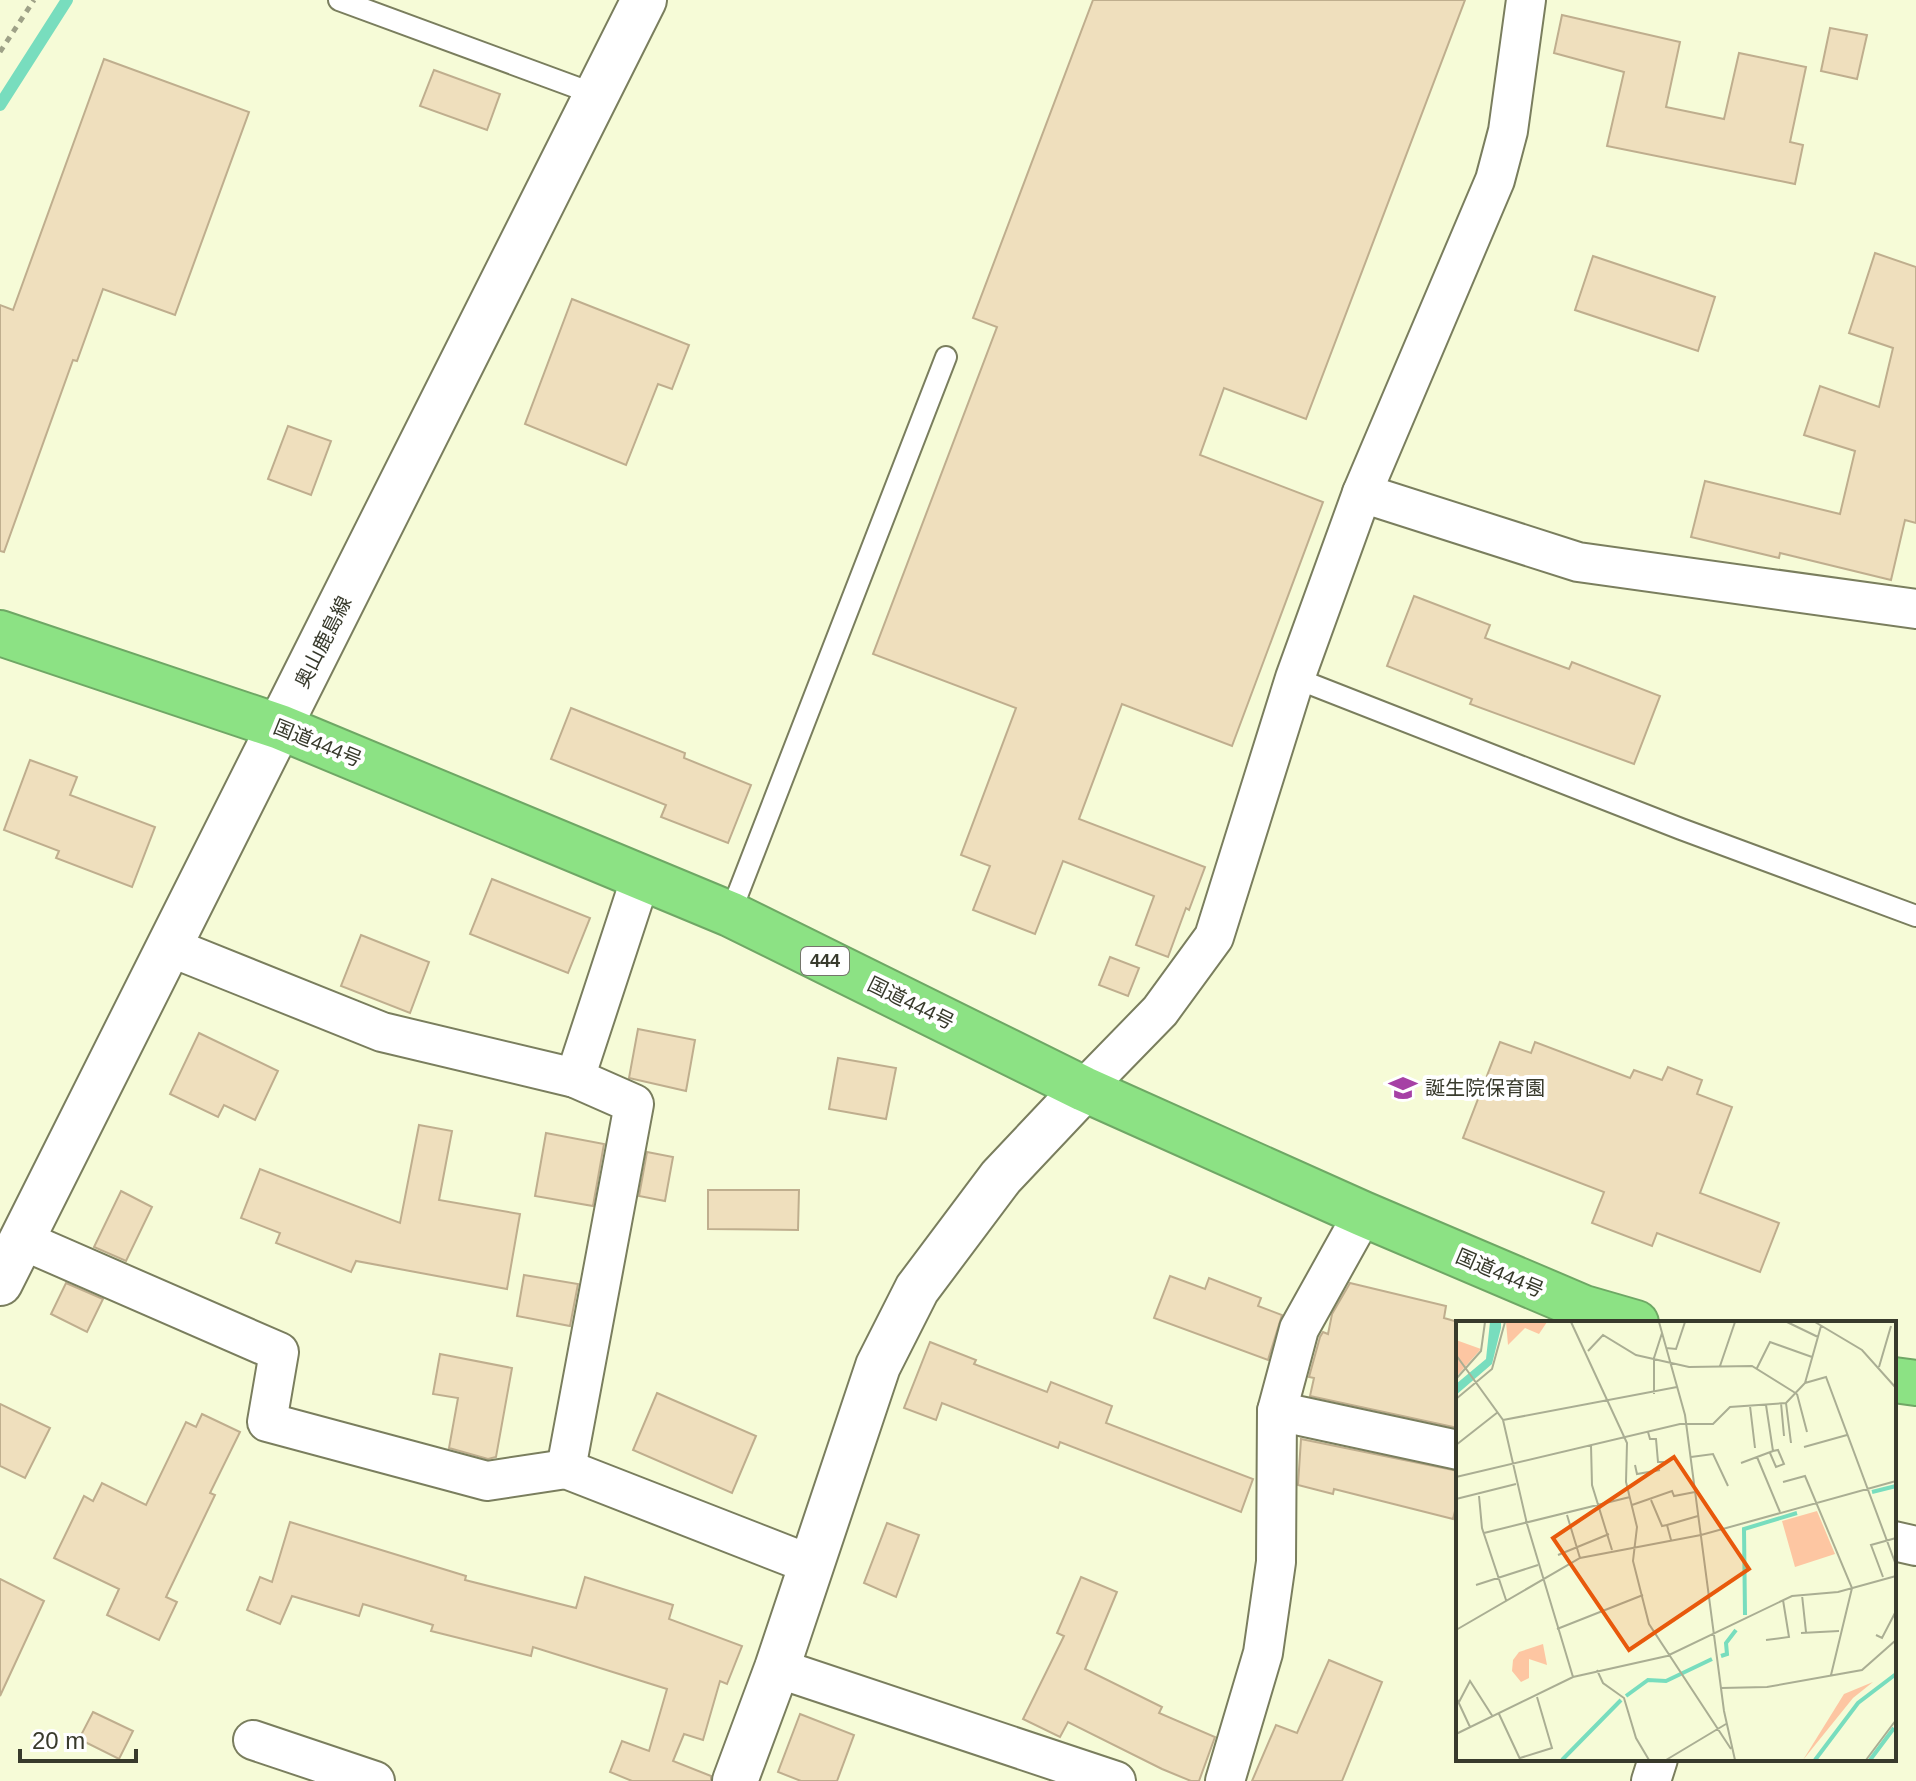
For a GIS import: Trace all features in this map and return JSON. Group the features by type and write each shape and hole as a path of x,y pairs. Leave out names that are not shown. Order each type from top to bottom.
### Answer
{"highway":[{"name":"国道444号","path":"0,633 280,727 730,914 1084,1089 1363,1214 1584,1308 1629,1321"},
{"path":"1896,1380 1916,1383"}],"main road":[{"name":"奥山鹿島線","path":"0,1283 644,0"},
{"path":"735,1781 777,1668 878,1366 917,1289 1001,1177 1084,1089"}],"street":[{"path":"1084,1089 1160,1011 1214,937 1295,678 1362,493 1495,180 1508,131 1526,0"},
{"path":"1362,493 1578,562 1916,609"},
{"path":"575,1078 641,877"},
{"path":"170,947 382,1032 575,1078 634,1104 566,1469"},
{"path":"1225,1781 1263,1653 1276,1562 1277,1411 1299,1329 1363,1214"},
{"path":"22,1240 279,1352 267,1422 487,1481 566,1469 812,1565"},
{"path":"1277,1411 1456,1450"},
{"path":"1896,1541 1916,1546"},
{"path":"777,1668 1116,1781"},
{"path":"253,1740 375,1781"},
{"path":"1651,1781 1657,1761"}],"lane":[{"path":"339,0 597,95"},
{"path":"730,914 946,357"},
{"path":"1295,678 1681,829 1916,916"}],"path":[{"path":"0,52 34,0"}],"building":[{"path":"1093,0 1465,0 1306,419 1224,388 1200,455 1323,502 1232,746 1122,704 1079,819 1205,867 1168,957 1136,945 1154,896 1063,861 1035,934 973,910 990,866 961,855 1016,708 873,654 997,327 973,318"},
{"path":"1562,15 1680,42 1666,107 1724,119 1739,53 1806,67 1790,142 1803,145 1795,184 1607,146 1624,72 1554,53"},
{"path":"1830,28 1867,35 1857,79 1821,71"},
{"path":"104,59 249,112 175,315 103,289 77,361 73,360 4,552 0,551 0,305 13,310"},
{"path":"434,70 500,94 487,130 420,106"},
{"path":"1875,253 1916,267 1916,523 1905,520 1891,580 1780,553 1779,558 1691,537 1705,481 1840,514 1855,451 1804,435 1820,386 1879,407 1893,348 1849,333"},
{"path":"1593,256 1715,297 1698,351 1575,310"},
{"path":"572,299 689,345 672,389 658,384 626,465 525,424"},
{"path":"288,426 331,441 311,495 268,479"},
{"path":"1414,596 1490,625 1485,638 1569,669 1572,662 1660,696 1634,764 1470,704 1472,699 1387,666"},
{"path":"571,708 685,753 684,758 751,785 728,843 661,817 666,805 551,759"},
{"path":"30,760 77,777 70,795 155,827 132,887 56,858 59,851 4,830"},
{"path":"492,879 590,918 568,973 470,934"},
{"path":"361,935 429,962 410,1013 341,986"},
{"path":"1110,957 1139,968 1128,996 1099,985"},
{"path":"638,1029 695,1040 686,1091 629,1078"},
{"path":"199,1033 278,1071 255,1120 224,1105 218,1117 170,1094"},
{"path":"1500,1042 1531,1053 1535,1042 1630,1078 1634,1070 1662,1080 1668,1067 1702,1080 1697,1094 1732,1107 1700,1193 1779,1223 1760,1272 1657,1233 1652,1246 1592,1223 1604,1192 1463,1138"},
{"path":"838,1058 896,1068 886,1119 829,1109"},
{"path":"419,1125 452,1131 439,1200 520,1214 507,1289 356,1261 351,1272 276,1243 280,1233 241,1218 260,1169 400,1223"},
{"path":"546,1133 604,1144 593,1206 535,1196"},
{"path":"647,1152 673,1157 665,1201 639,1196"},
{"path":"708,1190 799,1190 798,1230 708,1229"},
{"path":"121,1191 152,1207 126,1261 94,1247"},
{"path":"524,1275 578,1284 570,1326 517,1316"},
{"path":"1170,1276 1205,1289 1209,1278 1261,1298 1258,1306 1282,1315 1268,1360 1154,1318"},
{"path":"66,1283 103,1299 87,1332 51,1314"},
{"path":"1350,1283 1446,1306 1444,1318 1456,1321 1456,1428 1310,1396 1314,1378 1309,1377 1320,1337 1323,1332 1328,1334 1332,1314"},
{"path":"930,1342 976,1360 974,1364 1047,1392 1051,1382 1112,1406 1106,1423 1253,1479 1241,1512 1060,1442 1058,1448 942,1403 936,1420 904,1408"},
{"path":"440,1354 512,1368 496,1457 488,1459 449,1448 458,1398 433,1394"},
{"path":"657,1393 756,1436 732,1493 633,1450"},
{"path":"0,1404 50,1428 25,1478 0,1466"},
{"path":"202,1414 240,1432 210,1493 215,1495 166,1597 177,1602 159,1640 107,1615 119,1589 54,1558 84,1496 93,1501 102,1483 146,1505 186,1422 196,1427"},
{"path":"1301,1439 1456,1471 1456,1507 1453,1519 1334,1489 1333,1494 1298,1485"},
{"path":"290,1522 466,1576 465,1580 576,1608 585,1577 673,1605 669,1619 742,1646 727,1684 720,1681 703,1740 684,1734 673,1761 711,1776 711,1781 632,1781 610,1772 622,1741 649,1751 667,1689 533,1647 531,1656 431,1631 433,1625 363,1604 359,1616 292,1596 280,1624 247,1610 260,1577 272,1582"},
{"path":"887,1523 919,1535 896,1597 864,1583"},
{"path":"1081,1577 1117,1592 1085,1669 1162,1707 1159,1713 1215,1737 1199,1781 1191,1781 1162,1769 1068,1722 1060,1737 1023,1719 1064,1636 1057,1633"},
{"path":"0,1579 44,1601 0,1696"},
{"path":"1329,1660 1382,1682 1342,1781 1252,1781 1276,1725 1297,1733"},
{"path":"93,1712 133,1731 119,1759 79,1739"},
{"path":"800,1714 854,1735 837,1781 801,1781 778,1772"}],"waterway":[{"path":"0,105 67,0"}],"place":[{"name":"誕生院保育園","path":"1403,1088"}]}
